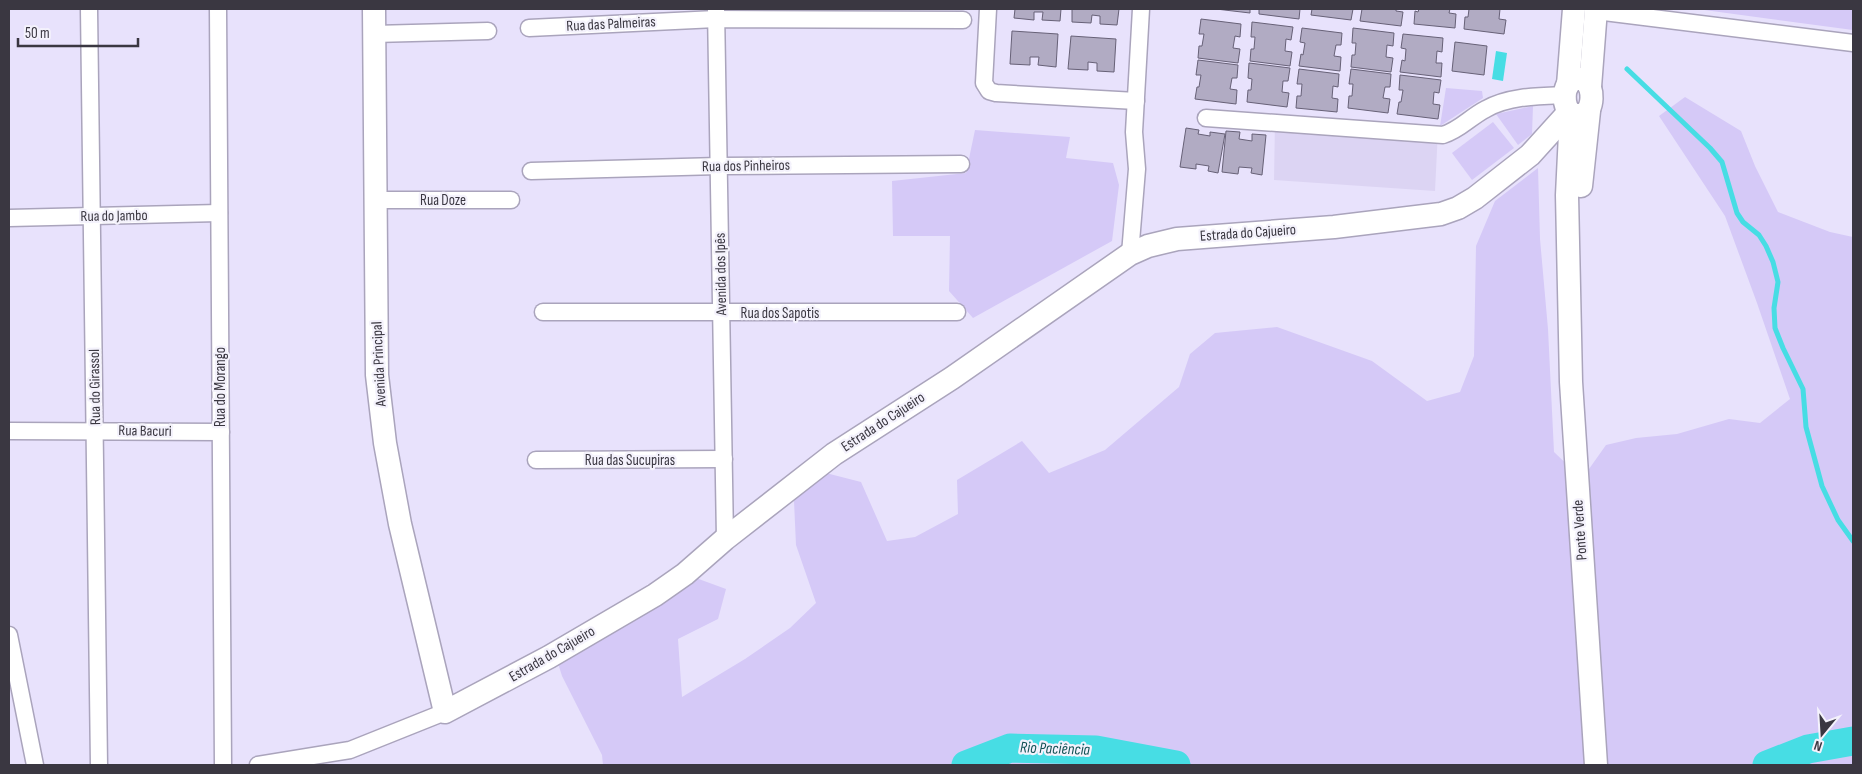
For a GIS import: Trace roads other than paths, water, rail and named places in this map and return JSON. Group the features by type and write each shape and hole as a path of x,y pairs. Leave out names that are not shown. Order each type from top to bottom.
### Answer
{"street":[{"name":"Rua do Girassol","path":"89,9 99,765"},
{"name":"Rua do Morango","path":"218,9 222,765"},
{"name":"Avenida Principal","path":"374,9 377,375 385,443 400,524 445,712"},
{"path":"988,9 984,83 989,91 996,93 1136,101"},
{"path":"1130,254 1137,169 1134,132 1141,9"},
{"path":"1574,9 1574,100"},
{"path":"1574,100 1596,10 1853,43"},
{"name":"Rua das Palmeiras","path":"529,28 716,14 963,20"},
{"name":"Avenida dos Ipês","path":"716,14 725,539"},
{"path":"374,34 488,31"},
{"path":"1206,118 1443,135 1454,132 1484,109 1499,102 1511,100 1574,100"},
{"name":"Estrada do Cajueiro","path":"258,765 350,750 445,712 548,657 655,595 685,574 725,539 834,454 952,378 1130,254 1148,246 1177,239 1334,227 1440,214 1458,208 1475,198 1530,155 1574,100"},
{"name":"Ponte Verde","path":"1574,100 1569,294 1571,382 1596,765"},
{"name":"Rua dos Pinheiros","path":"531,170 962,164"},
{"name":"Rua Doze","path":"375,200 511,200"},
{"name":"Rua do Jambo","path":"9,218 219,213"},
{"name":"Rua dos Sapotis","path":"543,312 721,314 957,312"},
{"name":"Rua Bacuri","path":"9,431 221,432"},
{"name":"Rua das Sucupiras","path":"536,460 724,459"},
{"path":"9,635 35,765"}],"waterway":[{"path":"1627,69 1710,148 1722,162 1737,213 1743,222 1759,235 1766,246 1773,262 1778,282 1774,308 1775,328 1803,389 1806,427 1822,486 1838,520 1853,541"},
{"name":"Rio Paciência","path":"1767,765 1808,749 1853,741"},
{"name":"Rio Paciência","path":"966,765 1010,748 1096,750 1176,765"}]}
